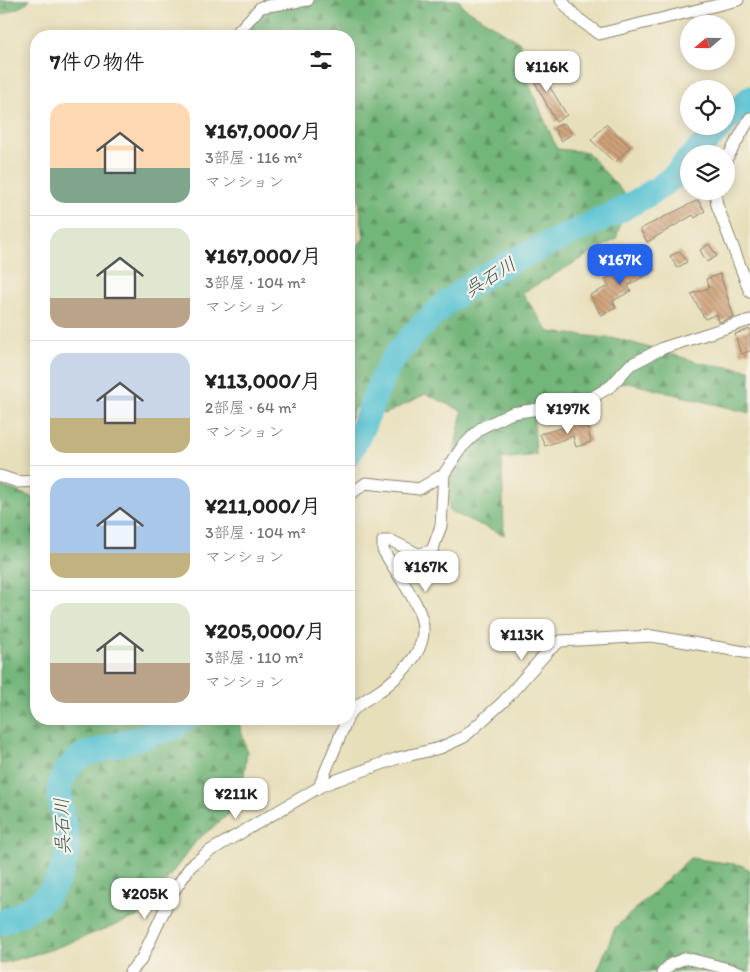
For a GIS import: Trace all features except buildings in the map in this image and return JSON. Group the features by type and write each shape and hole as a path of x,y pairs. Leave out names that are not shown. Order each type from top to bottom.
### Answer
{"street":[{"path":"240,30 261,7 308,0"},
{"path":"561,0 576,18 599,34 738,0"},
{"path":"735,145 750,118"},
{"path":"716,200 750,292"},
{"path":"355,491 366,483 419,489 444,474 462,446 482,428 512,413 585,402 611,386 630,365 663,348 750,320"},
{"path":"355,710 402,673 419,651 424,621 419,606 384,550 383,541 392,541 418,554 432,551 441,526 444,474"},
{"path":"0,476 18,482 30,481"},
{"path":"130,972 141,960 173,892 190,867 208,852 319,787 398,758 440,748 464,737 503,702 548,651 560,641 652,636 750,653"},
{"path":"319,787 345,725"},
{"path":"663,972 671,964 686,958 740,972"}],"green space":[{"path":"0,0 30,0 24,5 0,16"},
{"path":"313,0 459,0 462,6 520,43 529,84 557,149 587,152 628,198 616,239 522,293 549,332 619,339 701,363 750,370 750,413 625,382 533,410 536,455 502,459 504,535 449,511 452,462 462,411 426,394 385,414 355,407 355,249 364,238 355,172 355,30 236,30 261,7"},
{"path":"0,486 30,496 30,725 240,725 247,752 240,805 197,840 139,916 50,950 0,964"},
{"path":"690,858 741,865 750,870 750,972 597,972 615,928"}],"waterway":[{"name":"呉石川","path":"735,112 750,98"},
{"name":"呉石川","path":"703,145 713,135"},
{"name":"呉石川","path":"355,444 381,381 394,358 422,326 453,298 500,267 601,220 645,197 669,181 680,169"},
{"name":"呉石川","path":"0,923 39,902 49,893 60,874 67,853 60,786 63,776 71,765 83,755 178,725"}]}
